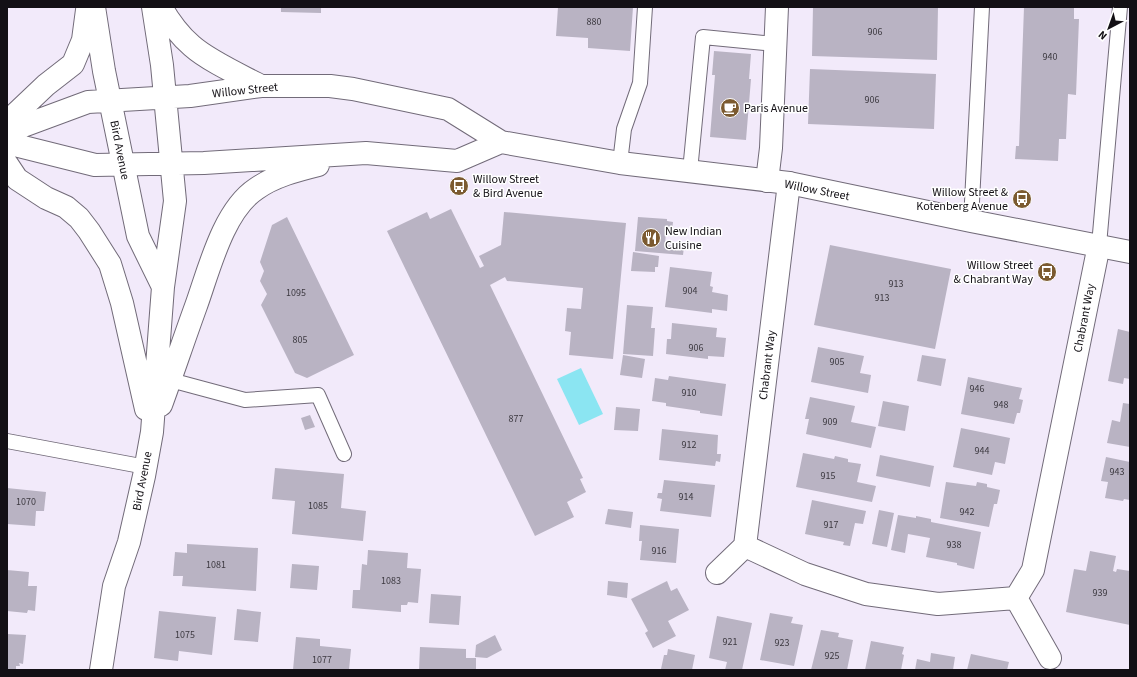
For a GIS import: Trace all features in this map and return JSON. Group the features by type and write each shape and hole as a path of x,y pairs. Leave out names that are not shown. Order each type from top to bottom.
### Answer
{"main road":[{"path":"7,122 46,85 73,64 83,40 87,7"},
{"name":"Bird Avenue","path":"94,7 110,101 138,236 162,287"},
{"name":"Bird Avenue","path":"153,7 162,65 174,201 162,287 155,377"},
{"path":"161,7 169,21 192,46 217,63 261,86"},
{"path":"767,182 771,148 777,7"},
{"name":"Willow Street","path":"7,132 88,102 190,96 261,86 330,86 354,89 448,108 501,142 620,163 767,182 789,183 1130,252"},
{"path":"7,143 95,165 204,163 366,153 457,161 501,142"},
{"path":"152,432 155,377 221,236 240,204 255,189 272,180 304,168 366,153"},
{"path":"7,164 17,179 46,198 66,207 79,218 110,264 122,304 155,377 152,432"},
{"name":"Chabrant Way","path":"745,546 789,183"},
{"name":"Chabrant Way","path":"1016,598 1033,570 1099,246"},
{"name":"Bird Avenue","path":"101,670 114,586 129,542 146,467 152,432"},
{"path":"717,573 745,546 805,574 866,594 938,604 1016,598 1050,658"}],"lane":[{"path":"620,163 624,129 640,83 645,7"},
{"path":"971,221 982,7"},
{"path":"1099,246 1120,7"},
{"path":"690,171 703,37 775,44"},
{"path":"155,377 245,400 318,395 344,454"},
{"path":"7,441 146,467"}],"water":[{"path":"581,368 603,414 579,425 557,379"}],"building":[{"path":"281,7 321,7 321,13 281,12"},
{"path":"558,7 633,7 630,51 588,48 588,38 556,36"},
{"path":"813,7 938,7 937,60 812,56"},
{"path":"1024,7 1074,7 1074,19 1079,19 1076,95 1068,94 1066,139 1059,139 1058,161 1015,159 1016,146 1019,146"},
{"name":"Paris Avenue","path":"714,51 751,54 749,79 751,79 746,140 710,137 715,75 712,75"},
{"path":"810,69 936,74 934,129 808,124"},
{"path":"451,209 480,268 484,266 479,256 501,245 504,212 626,223 613,359 569,355 571,332 565,331 567,308 581,309 583,288 507,281 505,277 490,285 583,478 580,479 586,492 567,502 574,517 535,536 387,231 427,212 430,219"},
{"path":"287,217 354,355 307,378 295,373 261,305 267,294 260,281 264,271 260,262 272,225"},
{"name":"New Indian Cuisine","path":"638,217 667,219 667,221 673,222 672,231 666,231 665,245 684,247 683,255 635,251"},
{"path":"830,245 951,269 935,349 814,325"},
{"path":"633,252 659,256 658,267 655,267 655,272 631,271"},
{"path":"670,267 712,272 710,286 713,287 712,292 728,295 727,311 712,309 712,313 665,307"},
{"path":"627,305 653,307 651,328 655,328 653,356 623,354"},
{"path":"672,323 717,328 716,337 726,338 724,357 708,356 708,359 666,354 667,339 671,339"},
{"path":"1118,329 1130,332 1130,379 1124,378 1123,384 1108,381"},
{"path":"818,347 864,356 860,373 871,375 868,393 811,382"},
{"path":"623,355 645,359 642,378 620,375"},
{"path":"922,355 946,359 941,386 917,381"},
{"path":"669,376 726,384 722,416 666,406 666,403 652,401 655,378 668,380"},
{"path":"968,377 1022,388 1019,399 1023,400 1020,413 1017,413 1014,424 961,414"},
{"path":"810,397 855,406 851,422 876,427 871,448 806,434 809,419 805,419"},
{"path":"883,401 909,406 905,431 878,426"},
{"path":"1123,403 1130,404 1130,447 1107,443 1112,420 1120,422"},
{"path":"616,407 640,409 638,431 614,430"},
{"path":"310,415 315,427 305,430 301,418"},
{"path":"961,428 1010,438 1005,464 995,462 992,475 953,467"},
{"path":"662,429 718,435 717,454 721,454 720,462 716,461 715,466 659,460"},
{"path":"803,453 834,459 835,456 848,459 848,462 861,464 857,482 876,486 872,502 796,487"},
{"path":"880,455 934,466 930,487 876,476"},
{"path":"1106,457 1130,462 1130,500 1124,499 1123,501 1105,498 1108,482 1101,481"},
{"path":"275,468 344,474 341,508 366,511 363,541 292,534 295,501 272,499"},
{"path":"664,480 715,485 711,517 660,511 662,499 657,498 658,493 662,493"},
{"path":"946,482 976,486 977,482 987,484 987,487 1000,490 997,504 994,504 989,527 940,518"},
{"path":"7,488 46,492 44,511 36,511 35,526 7,524"},
{"path":"812,500 866,511 863,524 855,523 850,546 843,545 844,542 805,534"},
{"path":"608,509 633,512 631,528 605,524"},
{"path":"879,510 894,513 887,547 872,544"},
{"path":"898,515 931,519 931,522 981,532 974,569 957,565 957,563 926,557 930,538 908,534 905,553 891,550"},
{"path":"640,525 679,529 676,563 640,560 642,541 639,541"},
{"path":"187,544 258,548 256,591 182,586 183,576 173,576 175,552 187,553"},
{"path":"368,550 408,553 407,568 421,569 418,603 408,602 407,605 401,605 401,612 352,608 353,590 360,590 362,564 367,565"},
{"path":"1090,551 1116,556 1113,571 1116,572 1117,569 1130,571 1130,625 1066,612 1074,569 1086,571"},
{"path":"292,564 319,566 317,590 290,588"},
{"path":"7,570 29,572 28,586 37,586 35,611 28,610 27,613 7,611"},
{"path":"608,581 628,583 627,598 607,595"},
{"path":"667,581 671,591 677,588 689,610 668,621 676,636 653,648 645,633 648,631 631,599"},
{"path":"431,594 461,596 459,625 429,623"},
{"path":"237,609 261,612 258,642 234,640"},
{"path":"159,611 216,617 212,655 179,651 178,661 154,658"},
{"path":"770,613 793,617 791,623 803,625 794,666 760,660"},
{"path":"717,616 752,623 742,670 725,670 727,662 709,658"},
{"path":"821,630 839,633 838,637 853,640 847,670 811,670"},
{"path":"7,634 26,635 23,664 19,663 20,666 16,666 16,670 7,670"},
{"path":"495,635 502,650 487,658 475,657 476,645"},
{"path":"296,637 320,639 320,646 351,649 349,670 293,670"},
{"path":"871,641 904,647 901,670 865,670"},
{"path":"420,647 466,649 466,658 476,658 476,670 419,670"},
{"path":"668,649 695,655 692,670 661,669 664,655 667,655"},
{"path":"931,653 955,657 953,670 915,670 917,659 930,662"},
{"path":"971,654 1009,662 1007,670 967,670"}],"place":[{"name":"Paris Avenue","path":"730,108"},
{"name":"Willow Street & Bird Avenue","path":"459,186"},
{"name":"Willow Street & Kotenberg Avenue","path":"1022,199"},
{"name":"New Indian Cuisine","path":"651,238"},
{"name":"Willow Street & Chabrant Way","path":"1047,272"}]}
